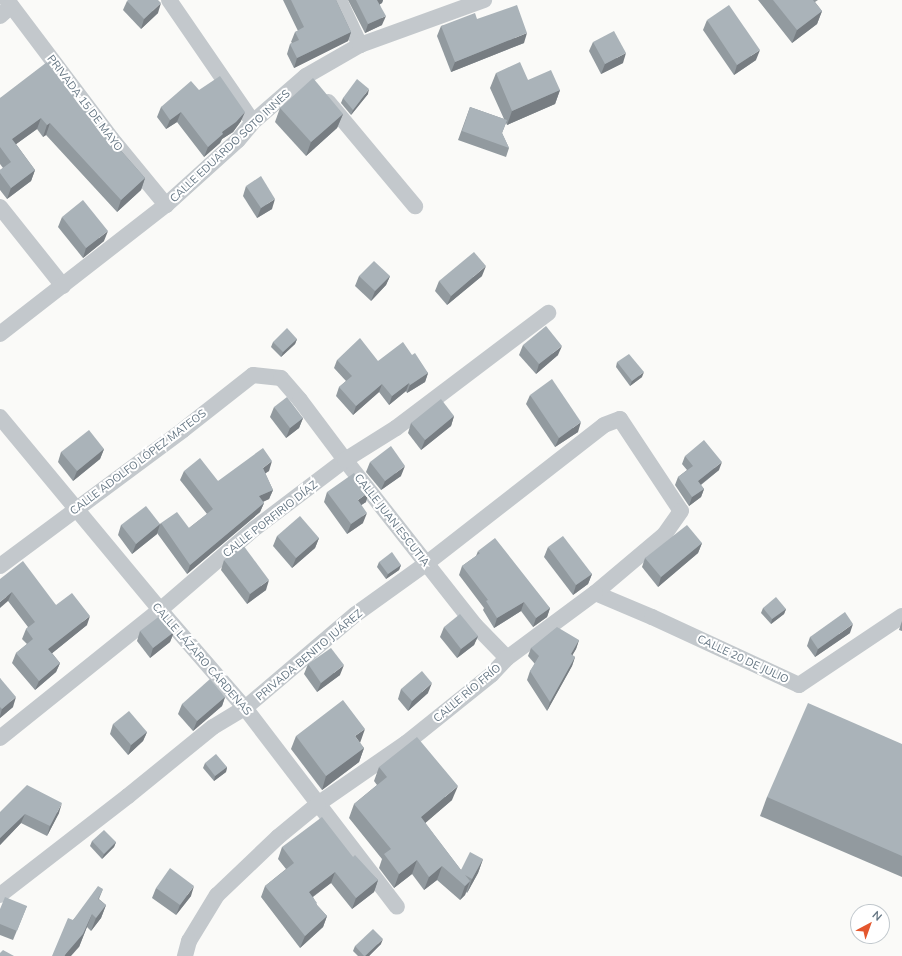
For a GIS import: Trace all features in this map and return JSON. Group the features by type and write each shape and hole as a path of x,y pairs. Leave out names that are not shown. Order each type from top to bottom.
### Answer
{"street":[{"path":"169,0 253,122"},
{"path":"339,0 360,45"},
{"name":"CALLE EDUARDO SOTO INNES","path":"0,334 166,205 238,140 253,122 306,76 360,45 478,1"},
{"name":"PRIVADA 15 DE MAYO","path":"6,7 166,205"},
{"path":"306,76 415,206"},
{"path":"0,207 63,286"},
{"name":"CALLE PORFIRIO DÍAZ","path":"0,738 160,610 254,530 345,460 396,428 548,313"},
{"name":"CALLE ADOLFO LÓPEZ MATEOS","path":"0,566 164,444 253,375 281,378"},
{"name":"CALLE JUAN ESCUTIA","path":"281,378 300,400 345,460 475,625 507,658"},
{"name":"CALLE LÁZARO CÁRDENAS","path":"0,417 160,610 245,708 397,907"},
{"name":"PRIVADA BENITO JUÁREZ","path":"0,895 128,796 213,727 245,708 356,614 427,563 604,425 620,419"},
{"name":"CALLE RÍO FRÍO","path":"185,956 189,941 217,895 278,837 318,804 406,743 491,674 507,658 596,593 665,534 681,511 620,419"},
{"name":"CALLE 20 DE JULIO","path":"596,593 652,617 799,685 902,616"}],"building":[{"path":"158,0 161,3 144,19 127,1"},
{"path":"291,0 336,0 351,32 297,58 290,44 299,40 295,32 304,27"},
{"path":"356,0 377,0 386,16 368,24"},
{"path":"773,0 813,0 822,11 797,30"},
{"path":"517,5 527,33 455,62 441,26 475,13 477,19"},
{"path":"729,5 760,50 737,65 707,20"},
{"path":"614,31 626,53 605,64 593,42"},
{"path":"51,59 69,82 67,83 96,119 94,120 145,178 121,200 50,123 47,125 41,118 12,139 35,170 11,188 0,173 0,170 11,162 0,147 0,98"},
{"path":"520,62 528,80 551,70 560,90 512,111 496,73"},
{"path":"220,76 245,112 236,122 222,132 223,134 208,147 181,112 170,120 161,107 191,81 199,90"},
{"path":"313,78 343,114 311,142 280,108"},
{"path":"357,79 369,89 353,110 343,98"},
{"path":"470,107 507,120 502,133 509,148 462,131"},
{"path":"261,176 275,199 261,208 246,186"},
{"path":"83,200 108,231 86,248 62,217"},
{"path":"474,252 486,266 451,296 439,281"},
{"path":"374,261 390,276 375,291 359,276"},
{"path":"546,326 562,346 539,364 523,345"},
{"path":"287,328 297,339 283,352 273,342"},
{"path":"360,338 378,361 403,342 412,355 415,353 428,373 410,385 409,383 392,396 382,384 356,406 339,387 352,376 337,360"},
{"path":"629,354 644,372 632,381 617,362"},
{"path":"552,379 581,422 559,438 530,395"},
{"path":"287,397 303,418 290,428 274,407"},
{"path":"441,399 454,416 425,440 411,423"},
{"path":"89,430 104,449 77,471 61,452"},
{"path":"704,440 722,462 698,481 704,489 692,497 678,477 693,466 685,456"},
{"path":"391,446 405,466 385,481 370,462"},
{"path":"263,448 272,461 263,468 273,490 259,496 264,503 190,565 161,523 177,512 189,528 213,509 184,471 200,458 218,481"},
{"path":"354,473 369,492 358,500 367,513 351,524 327,492"},
{"path":"146,506 160,524 136,544 121,525"},
{"path":"300,516 319,538 296,558 277,536"},
{"path":"687,525 702,543 661,577 645,558"},
{"path":"563,536 592,574 576,585 548,547"},
{"path":"495,538 550,608 536,618 524,602 497,618 486,601 488,600 462,566 480,553 478,551"},
{"path":"243,545 269,580 250,594 224,560"},
{"path":"392,552 401,565 388,574 379,562"},
{"path":"23,561 56,605 72,593 90,616 48,649 60,663 39,681 16,653 33,639 26,629 35,622 12,592 0,602 0,579"},
{"path":"776,597 786,609 772,619 763,608"},
{"path":"845,612 853,624 818,649 810,637"},
{"path":"460,614 478,636 461,649 444,627"},
{"path":"161,615 174,632 153,648 140,631"},
{"path":"557,627 579,640 571,654 575,657 550,702 530,671 539,656 531,648"},
{"path":"331,648 344,665 321,683 308,664"},
{"path":"422,671 432,683 412,701 401,689"},
{"path":"0,678 16,697 2,709 0,707"},
{"path":"210,679 225,697 197,721 182,704"},
{"path":"343,700 365,729 355,736 364,748 326,776 296,736"},
{"path":"808,703 902,744 902,856 767,797"},
{"path":"129,711 147,732 131,745 113,724"},
{"path":"417,737 458,786 421,817 461,870 470,852 483,859 472,879 465,875 470,881 465,886 442,866 429,877 417,860 399,874 384,854 391,849 354,804 387,777 379,767"},
{"path":"216,754 227,767 215,776 205,763"},
{"path":"27,785 62,803 50,826 25,814 0,838 0,812"},
{"path":"322,817 353,857 355,855 378,880 356,898 335,872 309,892 317,903 316,904 327,916 305,936 265,886 294,863 282,847"},
{"path":"104,830 116,842 104,854 92,841"},
{"path":"170,868 194,886 180,905 156,888"},
{"path":"98,886 103,889 98,899 106,905 96,918 92,914 83,934 64,956 52,956 68,918 73,920"},
{"path":"5,897 27,906 17,931 0,924 0,909"},
{"path":"373,929 383,939 364,956 355,946"},
{"path":"3,950 14,956 0,956 0,953"}]}
